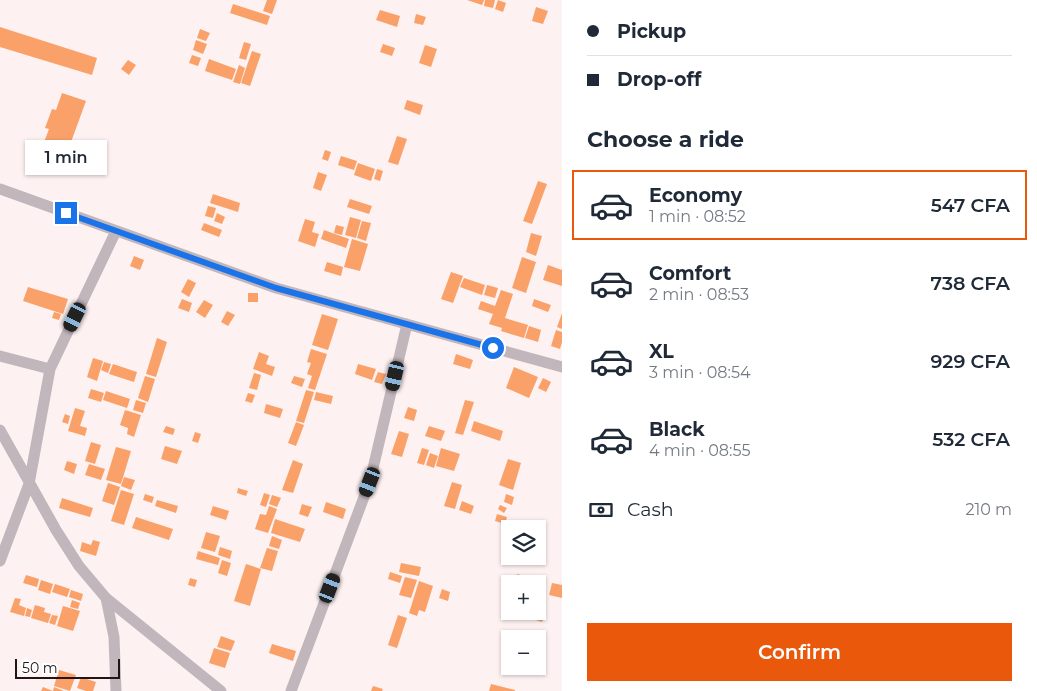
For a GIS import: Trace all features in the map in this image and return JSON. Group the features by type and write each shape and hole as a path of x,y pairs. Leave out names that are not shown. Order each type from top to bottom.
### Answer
{"street":[{"path":"0,189 276,288 562,367"},
{"path":"0,561 30,484 50,370 116,230"},
{"path":"292,691 370,482 407,324"},
{"path":"0,356 50,370"},
{"path":"0,430 56,530 79,566 106,598 221,691"},
{"path":"106,598 114,637 116,691"}],"building":[{"path":"267,0 277,0 272,14 263,11"},
{"path":"467,0 484,0 482,5"},
{"path":"485,0 495,0 493,8 484,6"},
{"path":"498,0 506,3 503,12 495,9"},
{"path":"233,4 270,16 267,25 230,13"},
{"path":"536,7 548,11 543,24 532,21"},
{"path":"380,10 400,16 397,27 376,20"},
{"path":"416,14 426,17 423,25 414,23"},
{"path":"0,27 97,58 92,75 0,47"},
{"path":"200,29 210,33 206,41 197,38"},
{"path":"196,40 207,44 203,54 193,50"},
{"path":"244,42 251,44 246,60 239,58"},
{"path":"383,44 395,48 392,56 380,52"},
{"path":"425,45 437,49 431,67 419,63"},
{"path":"252,51 261,54 250,86 241,83"},
{"path":"192,55 201,58 198,66 189,63"},
{"path":"209,59 236,69 232,80 205,71"},
{"path":"128,60 136,65 129,75 121,69"},
{"path":"239,65 245,68 240,84 233,82"},
{"path":"62,93 86,101 67,153 43,145 49,129 45,128 52,109 56,110"},
{"path":"407,100 423,105 420,115 404,109"},
{"path":"397,136 407,139 398,165 388,162"},
{"path":"325,150 331,152 328,161 322,159"},
{"path":"341,156 357,161 354,170 338,165"},
{"path":"48,158 60,162 57,170 45,165"},
{"path":"61,163 66,165 63,173 58,171"},
{"path":"358,163 375,169 371,181 354,175"},
{"path":"377,169 383,171 380,181 374,179"},
{"path":"318,172 327,175 321,191 313,188"},
{"path":"538,181 547,184 532,224 523,221"},
{"path":"213,194 240,203 238,212 210,203"},
{"path":"350,199 372,206 369,214 347,207"},
{"path":"208,206 216,208 213,218 205,216"},
{"path":"217,213 225,217 222,224 214,221"},
{"path":"350,217 361,220 356,238 345,235"},
{"path":"305,219 315,222 312,232 319,234 315,247 298,241"},
{"path":"362,221 371,223 366,241 357,238"},
{"path":"204,223 222,230 219,237 201,230"},
{"path":"336,225 344,227 342,235 334,233"},
{"path":"324,230 349,239 346,248 321,239"},
{"path":"531,233 542,236 536,256 526,252"},
{"path":"352,239 368,244 360,271 344,267"},
{"path":"134,256 144,260 140,270 130,266"},
{"path":"522,257 536,262 526,293 512,288"},
{"path":"327,262 343,267 341,276 324,271"},
{"path":"548,265 562,270 562,286 543,280"},
{"path":"451,272 463,276 453,303 441,299"},
{"path":"464,278 485,285 482,295 460,287"},
{"path":"188,279 196,283 189,297 181,292"},
{"path":"487,285 498,288 495,298 484,295"},
{"path":"28,287 68,299 63,314 23,301"},
{"path":"501,290 513,294 505,318 528,325 524,338 501,331 502,328 489,324 493,314 478,309 481,301 495,306"},
{"path":"248,293 258,293 258,302 248,302"},
{"path":"182,299 192,303 189,312 178,308"},
{"path":"534,299 551,305 548,312 532,306"},
{"path":"204,300 213,305 205,318 196,312"},
{"path":"227,311 235,315 228,326 221,322"},
{"path":"54,312 61,314 59,320 52,318"},
{"path":"562,313 562,329 557,327"},
{"path":"322,314 338,319 328,350 312,345"},
{"path":"529,326 541,330 538,342 525,338"},
{"path":"556,330 562,332 560,349 551,346"},
{"path":"157,338 167,342 156,377 146,374"},
{"path":"311,349 327,354 315,390 308,388 312,376 307,374 311,363 307,362"},
{"path":"259,352 269,356 266,364 275,367 272,376 253,369"},
{"path":"456,354 473,360 470,369 453,364"},
{"path":"93,358 103,361 97,381 87,377"},
{"path":"104,362 111,364 108,373 101,370"},
{"path":"113,364 137,372 134,382 109,374"},
{"path":"358,364 376,369 372,380 355,374"},
{"path":"514,367 538,377 529,398 506,388"},
{"path":"378,372 386,374 382,384 374,382"},
{"path":"254,373 261,375 257,390 249,388"},
{"path":"145,376 155,379 148,402 138,398"},
{"path":"294,376 305,379 302,387 291,383"},
{"path":"543,378 551,382 546,392 538,388"},
{"path":"91,389 104,393 101,402 88,398"},
{"path":"306,390 314,392 304,423 296,421"},
{"path":"106,391 130,399 127,408 103,400"},
{"path":"316,392 333,396 331,404 314,400"},
{"path":"248,393 255,395 252,403 245,401"},
{"path":"136,400 146,403 143,413 133,410"},
{"path":"465,400 474,402 463,435 455,433"},
{"path":"266,404 283,409 280,418 264,413"},
{"path":"408,407 417,410 414,421 404,418"},
{"path":"75,408 85,411 80,426 87,428 85,436 68,431"},
{"path":"125,410 141,415 134,437 127,434 128,428 120,425"},
{"path":"65,414 70,416 68,424 62,422"},
{"path":"474,421 503,431 500,441 471,431"},
{"path":"296,422 304,425 296,446 288,443"},
{"path":"166,426 175,429 173,435 163,432"},
{"path":"429,426 445,431 441,441 425,436"},
{"path":"399,431 409,434 402,457 391,454"},
{"path":"195,432 201,434 198,443 192,441"},
{"path":"91,442 101,445 95,464 85,461"},
{"path":"165,446 182,451 177,464 161,459"},
{"path":"116,447 131,451 121,484 106,480"},
{"path":"422,448 429,450 424,465 417,463"},
{"path":"441,448 460,454 454,471 436,466"},
{"path":"430,453 438,456 434,468 426,465"},
{"path":"508,459 521,463 513,490 499,485"},
{"path":"293,460 303,464 293,493 282,490"},
{"path":"67,461 77,464 74,474 64,470"},
{"path":"89,464 105,469 101,480 85,475"},
{"path":"124,477 135,480 131,490 121,486"},
{"path":"452,482 462,485 455,509 444,506"},
{"path":"108,483 120,487 114,505 102,501"},
{"path":"238,488 248,491 246,496 237,493"},
{"path":"121,490 134,494 124,525 111,521"},
{"path":"264,493 270,495 266,507 260,505"},
{"path":"145,494 154,497 152,503 143,500"},
{"path":"506,494 514,497 512,505 504,502"},
{"path":"272,495 281,498 277,507 269,504"},
{"path":"62,498 93,508 90,517 59,508"},
{"path":"157,500 178,506 176,513 155,506"},
{"path":"462,501 474,506 471,514 459,510"},
{"path":"326,502 346,509 343,519 323,512"},
{"path":"302,504 312,507 308,517 299,514"},
{"path":"500,505 507,508 504,513 498,509"},
{"path":"213,506 229,511 226,520 210,515"},
{"path":"269,506 277,509 268,533 255,529 260,514 266,515"},
{"path":"497,514 507,517 506,520 501,520 501,523 495,521"},
{"path":"136,517 173,529 169,540 132,528"},
{"path":"275,519 305,529 300,542 271,533"},
{"path":"206,532 220,536 215,552 201,548"},
{"path":"272,536 282,540 279,549 269,546"},
{"path":"93,540 100,542 96,556 80,551 82,542 91,545"},
{"path":"220,547 232,551 230,559 218,555"},
{"path":"267,548 278,551 272,571 260,568"},
{"path":"198,551 220,558 218,565 196,559"},
{"path":"222,560 231,563 227,576 218,573"},
{"path":"401,563 421,567 419,576 399,572"},
{"path":"246,564 261,569 250,606 234,601"},
{"path":"390,572 402,576 400,583 388,579"},
{"path":"26,575 39,579 37,587 23,583"},
{"path":"405,577 417,580 411,598 399,595"},
{"path":"190,578 197,580 195,587 188,585"},
{"path":"41,580 53,584 50,594 38,590"},
{"path":"419,581 433,586 425,612 419,610 417,616 409,613"},
{"path":"552,583 562,585 562,598 549,595"},
{"path":"55,584 70,589 67,597 52,592"},
{"path":"442,589 450,592 448,601 439,598"},
{"path":"71,590 83,594 81,601 69,597"},
{"path":"15,598 21,599 19,605 26,608 24,616 10,612"},
{"path":"72,600 80,603 78,609 70,607"},
{"path":"35,605 45,608 44,612 51,614 48,623 31,618"},
{"path":"63,606 80,611 73,631 57,626"},
{"path":"27,608 32,610 30,617 25,616"},
{"path":"52,615 58,616 55,625 49,623"},
{"path":"398,615 407,618 397,648 388,645"},
{"path":"221,636 235,641 231,651 217,647"},
{"path":"272,644 296,651 293,661 269,653"},
{"path":"214,648 230,653 225,668 209,663"},
{"path":"59,670 76,675 70,691 54,686"},
{"path":"81,677 96,682 93,691 77,688"},
{"path":"491,684 515,690 515,691 489,691"},
{"path":"373,686 383,689 382,691 371,691"},
{"path":"43,687 53,691 41,691"},
{"path":"54,687 64,691 53,691"}],"route":[{"path":"66,213 276,288 493,348"}]}
